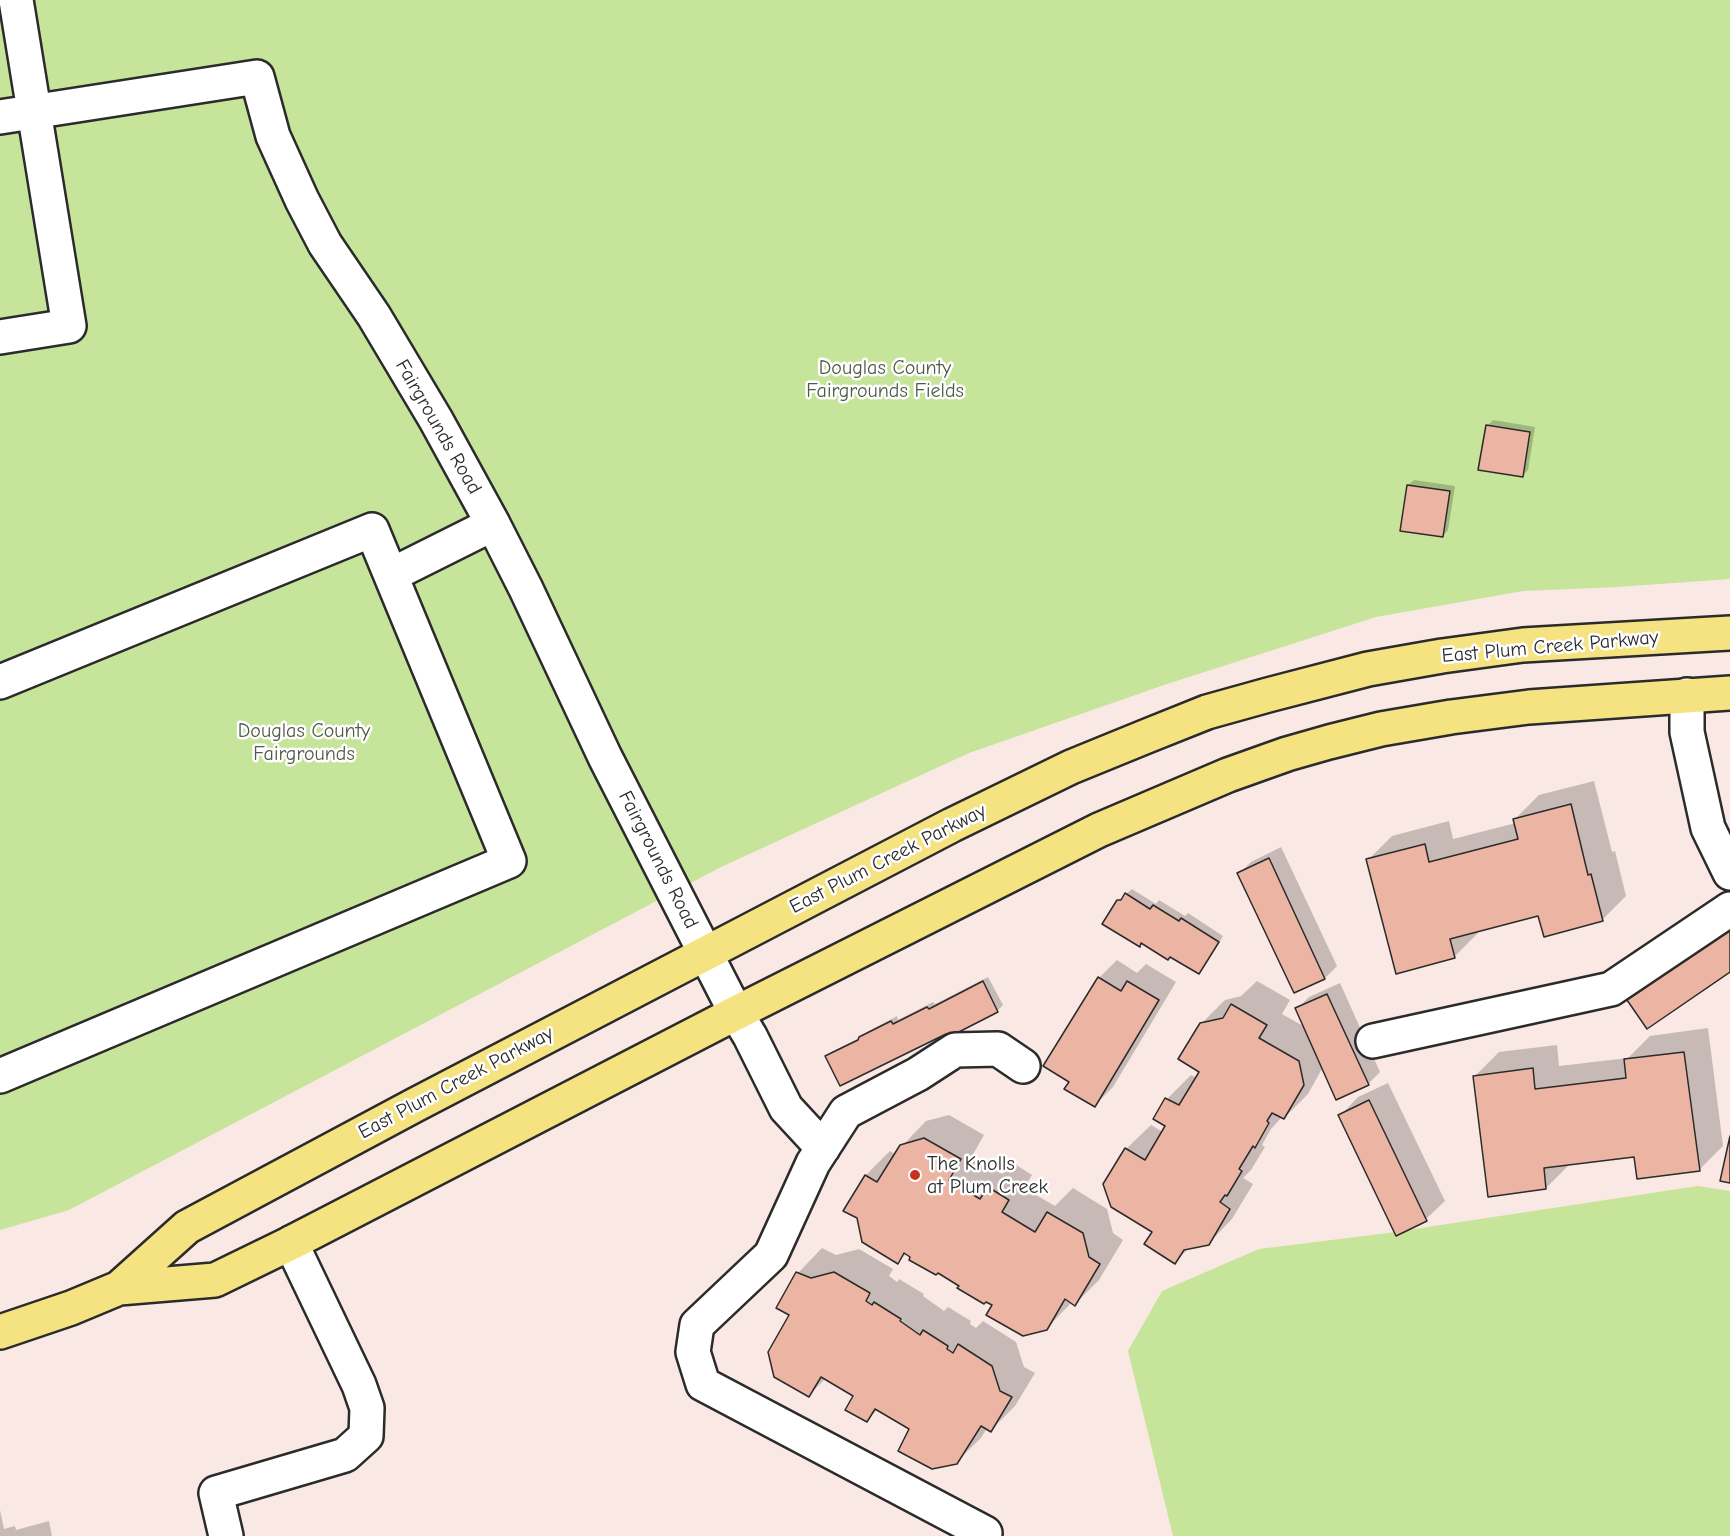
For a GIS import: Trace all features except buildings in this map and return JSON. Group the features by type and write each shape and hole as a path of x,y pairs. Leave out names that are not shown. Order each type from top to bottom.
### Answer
{"main road":[{"name":"East Plum Creek Parkway","path":"119,1288 187,1227 425,1099 952,825 1051,777 1207,712 1368,669 1442,656 1523,645 1730,633"},
{"name":"East Plum Creek Parkway","path":"0,1332 71,1308 119,1288 214,1280 291,1243 736,1013 1099,830 1228,775 1287,754 1381,729 1451,717 1529,707 1730,693"}],"street":[{"path":"0,336 69,326 16,0"},
{"name":"Fairgrounds Road","path":"0,117 257,77 273,136 325,244 374,316 436,420 493,524 526,589 604,757 786,1108 823,1148"},
{"path":"391,576 493,524"},
{"path":"0,682 372,530 509,861 0,1076"},
{"path":"1687,695 1687,732 1708,828 1730,873"},
{"path":"1373,1041 1611,989 1730,909"},
{"path":"986,1533 703,1384 693,1352 697,1326 771,1255 813,1163 846,1112 918,1074 955,1050 998,1050 1023,1066"},
{"path":"226,1536 216,1493 345,1455 366,1436 367,1408 359,1385 291,1243"}],"green space":[{"name":"Douglas County Fairgrounds Fields","path":"0,0 1730,0 1730,579 1523,591 1376,617 1167,684 969,753 721,867 69,1210 0,1230"},
{"path":"1698,1186 1730,1191 1730,1536 1173,1536 1128,1351 1162,1291 1259,1249 1388,1233"}],"place":[{"name":"The Knolls at Plum Creek","path":"915,1175"}],"park label":[{"name":"Douglas County Fairgrounds","path":"304,742"}]}
